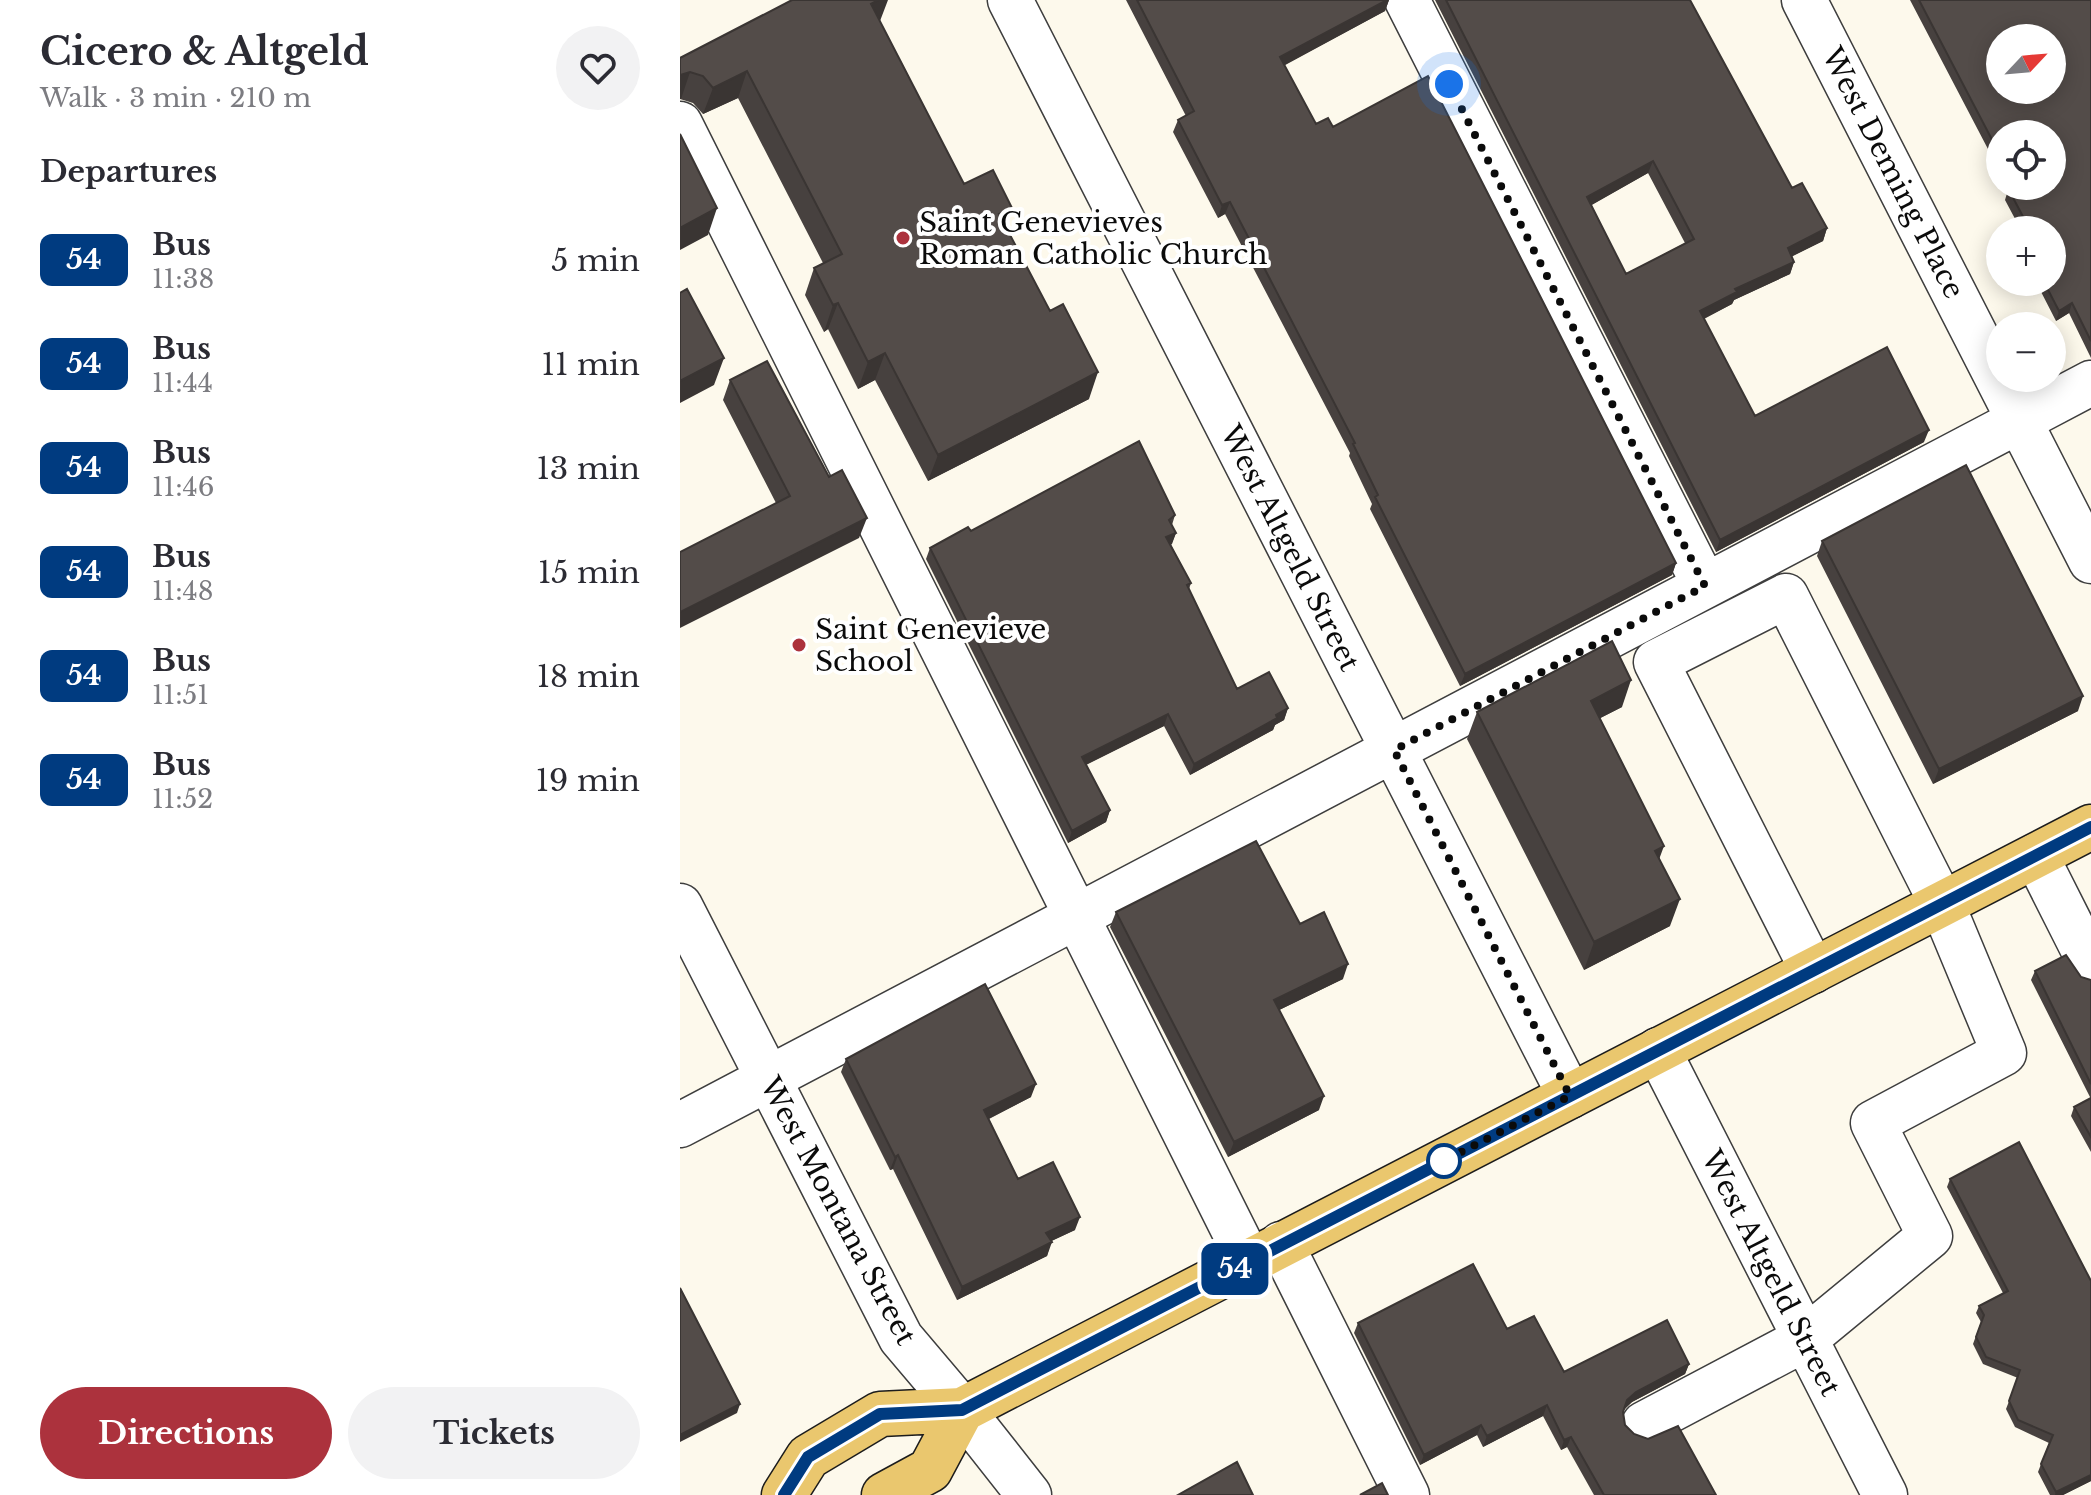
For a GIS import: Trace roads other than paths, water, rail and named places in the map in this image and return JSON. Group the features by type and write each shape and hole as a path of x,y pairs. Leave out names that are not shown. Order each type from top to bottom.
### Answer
{"main road":[{"path":"784,1495 808,1457 880,1414 962,1410 2091,827"},
{"path":"884,1495 930,1470 962,1410"}],"street":[{"name":"West Altgeld Street","path":"1010,0 1570,1096"},
{"path":"1407,0 1705,586"},
{"name":"West Deming Place","path":"1804,0 2091,561"},
{"path":"680,124 1078,916 1265,1253 1407,1495"},
{"path":"680,1125 2091,383"},
{"path":"1644,1424 1805,1339 1930,1236 1873,1123 2004,1053 1942,904 1786,596 1656,662 1813,971"},
{"path":"2036,856 2091,965"},
{"name":"West Montana Street","path":"680,906 901,1338 1029,1495"},
{"name":"West Altgeld Street","path":"1658,1050 1885,1495"}],"place":[{"name":"Saint Genevieves Roman Catholic Church","path":"903,238"},
{"name":"Saint Genevieve School","path":"799,645"}]}
